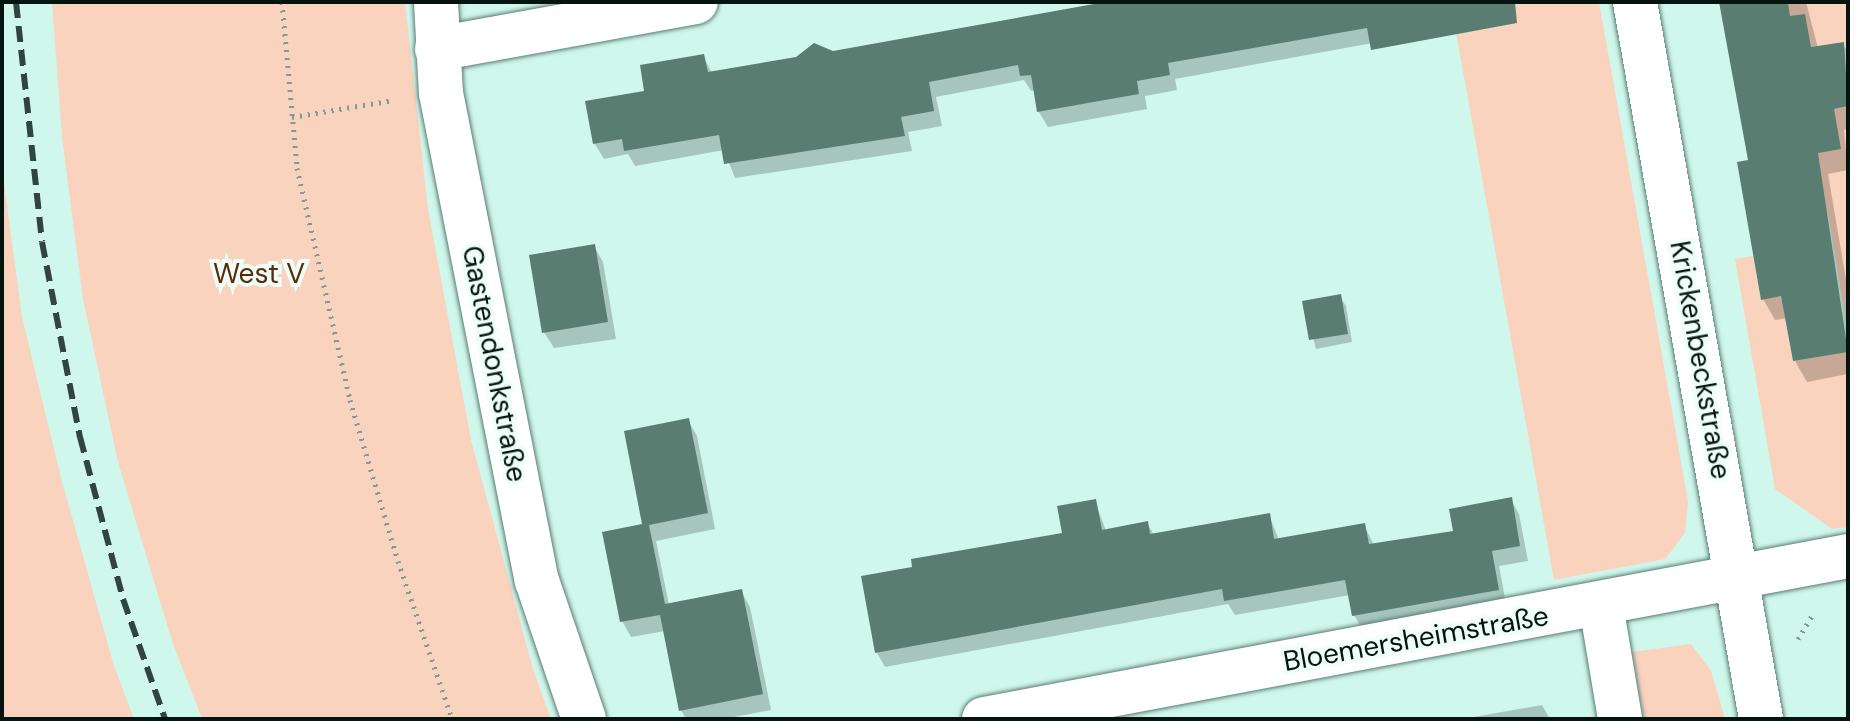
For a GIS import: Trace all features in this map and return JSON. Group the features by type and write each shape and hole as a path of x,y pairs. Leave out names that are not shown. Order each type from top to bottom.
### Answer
{"street":[{"name":"Gastendonkstraße","path":"436,2 441,93 537,581 584,719"},
{"path":"437,49 696,2"},
{"name":"Krickenbeckstraße","path":"1635,2 1739,576 1761,719"},
{"name":"Bloemersheimstraße","path":"984,719 1848,556"},
{"path":"1601,605 1620,719"}],"path":[{"path":"282,2 297,168 350,400 398,561 452,719"},
{"path":"292,117 441,93"}],"green space":[{"name":"West V","path":"52,2 405,2 428,209 471,440 533,669 551,719 202,719 172,641 118,462 83,299 62,137"},
{"path":"1495,2 1599,2 1688,501 1685,533 1665,559 1554,580 1456,32"},
{"path":"1788,2 1848,2 1848,67 1844,42 1811,47 1805,14 1790,16"},
{"path":"1848,106 1848,333 1828,213 1800,218 1794,157 1834,109"},
{"path":"2,168 22,317 61,478 114,666 134,719 2,719"},
{"path":"1753,256 1761,299 1781,296 1793,361 1848,352 1848,527 1832,529 1775,489 1735,259"},
{"path":"1691,644 1711,671 1725,719 1644,719 1632,652"}],"building":[{"path":"1105,2 1515,2 1517,23 1371,50 1367,28 1168,63 1170,75 1137,81 1139,94 1037,112 1031,75 1020,76 1018,65 929,82 934,111 901,117 905,136 724,164 719,135 624,151 622,139 593,144 585,101 644,91 640,65 704,54 708,72 796,57 814,43 833,51"},
{"path":"1719,2 1788,2 1790,16 1805,14 1811,47 1844,42 1848,106 1834,109 1841,149 1818,153 1848,352 1793,361 1781,296 1761,300 1737,162 1748,160"},
{"path":"595,244 608,322 542,333 529,255"},
{"path":"1341,294 1348,334 1309,340 1302,301"},
{"path":"689,418 708,513 649,525 665,604 742,589 763,694 679,711 660,615 620,622 602,532 642,524 624,431"},
{"path":"1512,497 1520,546 1492,551 1499,590 1352,616 1345,580 1224,601 1222,589 875,653 861,576 912,567 911,559 1062,533 1057,506 1096,499 1102,530 1148,521 1150,534 1270,513 1274,539 1365,523 1369,544 1453,531 1449,509"}],"railway":[{"path":"16,2 42,242 80,437 123,599 165,719"}]}
